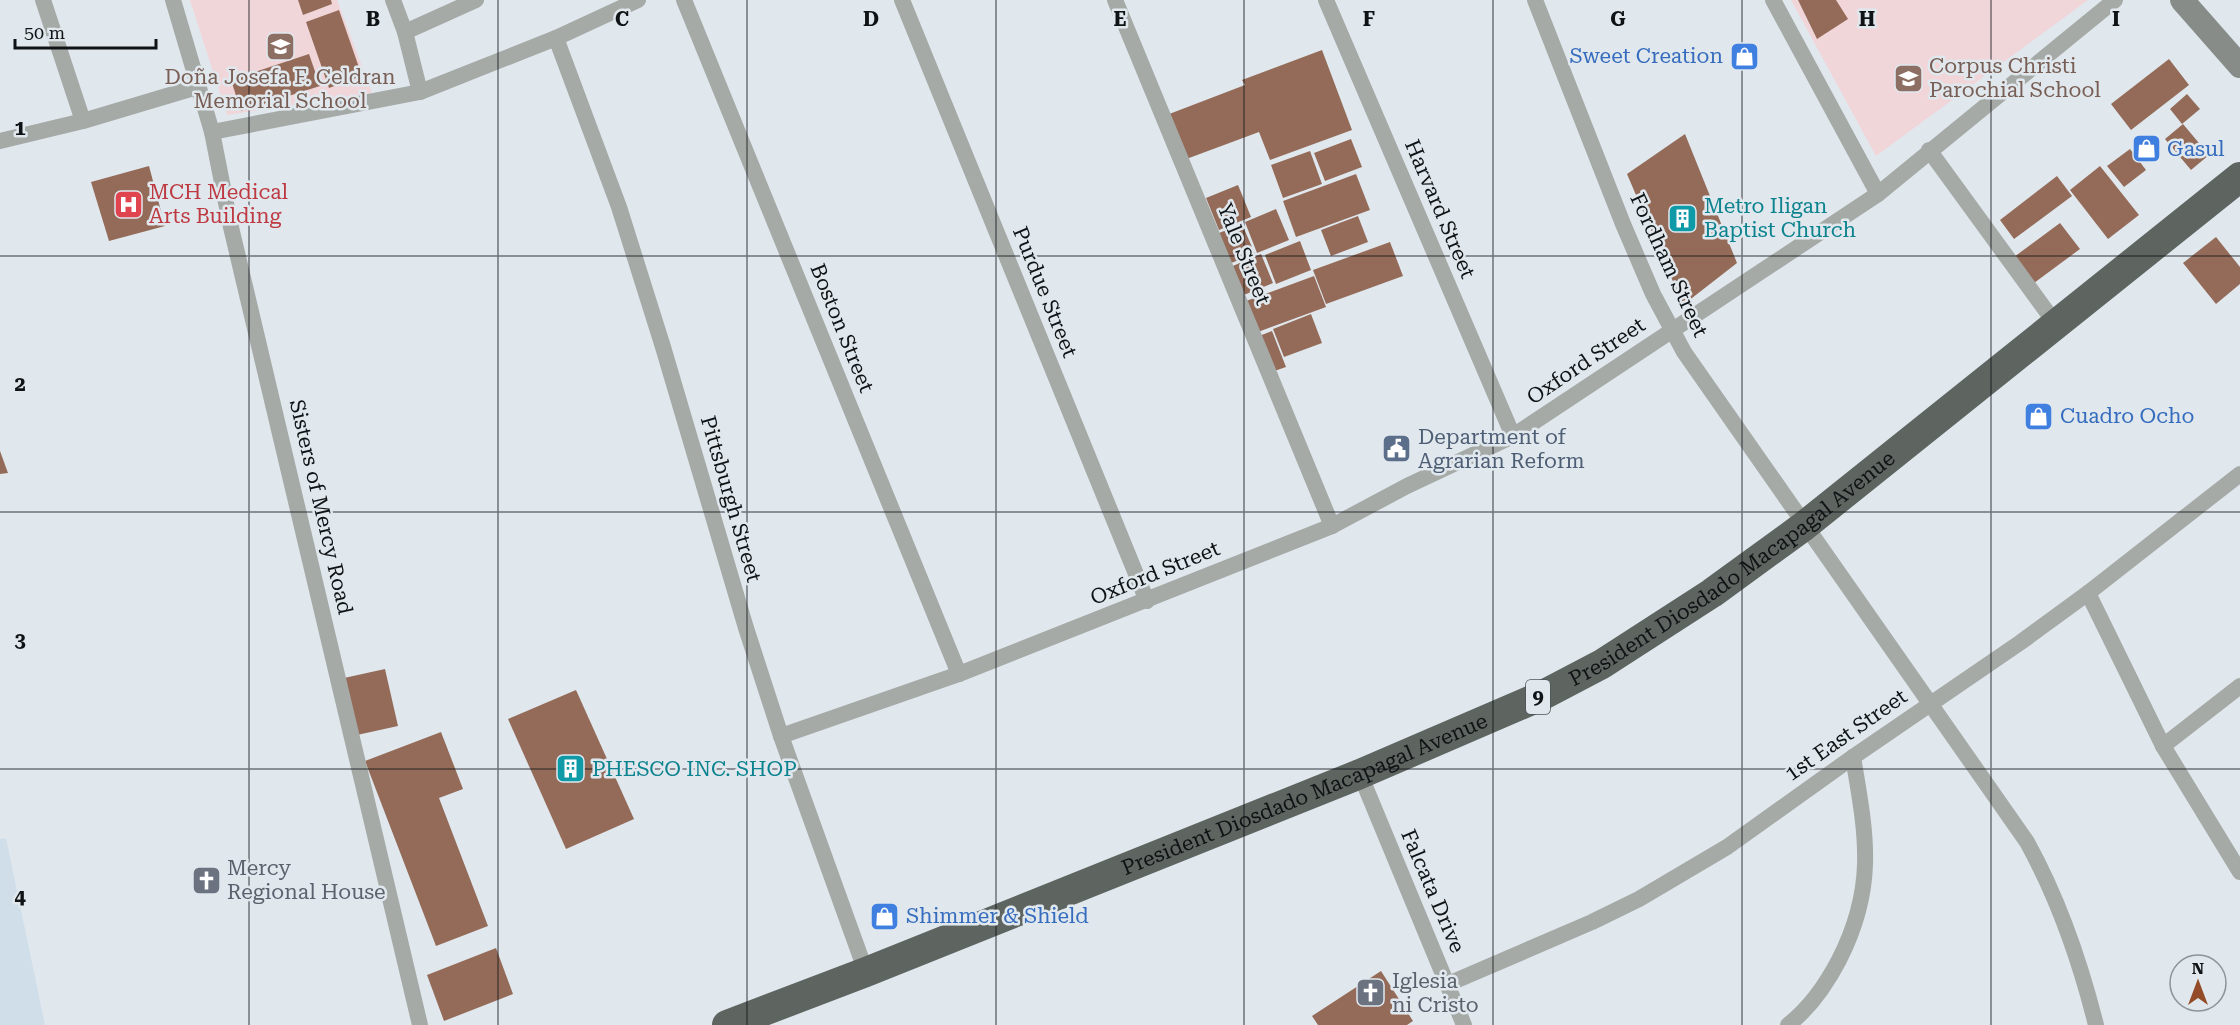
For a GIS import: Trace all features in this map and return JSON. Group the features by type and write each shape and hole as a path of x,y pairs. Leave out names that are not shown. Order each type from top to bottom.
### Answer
{"highway":[{"name":"President Diosdado Macapagal Avenue","path":"727,1025 866,972 1360,774 1541,696 1602,664 1703,599 1804,526 2240,177"}],"main road":[{"path":"2182,0 2240,66"}],"street":[{"path":"43,0 82,122"},
{"name":"Sisters of Mercy Road","path":"173,0 212,132 233,235 420,1025"},
{"path":"393,0 405,32 420,92"},
{"path":"405,32 476,0"},
{"path":"212,132 420,92 556,38 638,0"},
{"name":"Boston Street","path":"684,0 959,674"},
{"name":"Purdue Street","path":"902,0 1147,601"},
{"name":"Yale Street","path":"1115,0 1332,526"},
{"name":"Harvard Street","path":"1326,0 1513,436"},
{"name":"Fordham Street","path":"1535,0 1623,224 1653,294 1684,352 2027,842 2048,878 2084,980 2096,1025"},
{"path":"1773,0 1878,194"},
{"name":"Oxford Street","path":"781,736 959,674 1332,526 1407,486 1513,436 1878,194 2115,0"},
{"name":"Pittsburgh Street","path":"556,38 619,207 663,347 715,528 781,736 866,972"},
{"path":"0,141 82,122 197,87"},
{"path":"1929,150 2055,323"},
{"name":"1st East Street","path":"1448,984 1592,922 1669,882 1727,847 1852,757 2021,642 2088,593 2240,474"},
{"path":"2088,593 2163,746 2240,872"},
{"path":"2163,746 2240,686"},
{"path":"1788,1025 1804,1012 1830,978 1851,936 1863,897 1866,852 1863,814 1852,757"},
{"name":"Falcata Drive","path":"1360,774 1464,1025"}],"shaded area":[{"name":"Doña Josefa F. Celdran Memorial School","path":"190,0 337,0 372,93 227,115"},
{"name":"Corpus Christi Parochial School","path":"1791,0 2088,0 1876,156"},
{"path":"6,838 45,1025 0,1025 0,839"}],"building":[{"path":"298,0 331,0 332,4 303,15"},
{"path":"1798,0 1836,0 1848,19 1817,39"},
{"path":"339,10 362,76 329,88 306,22"},
{"path":"1322,50 1352,130 1270,160 1259,132 1181,161 1164,116 1245,85 1242,80"},
{"path":"309,54 320,86 241,111 231,80"},
{"path":"2169,59 2189,85 2131,130 2111,104"},
{"path":"2187,94 2200,109 2182,124 2170,109"},
{"path":"2183,124 2209,155 2191,170 2165,139"},
{"name":"Metro Iligan Baptist Church","path":"1685,134 1737,263 1683,305 1627,174"},
{"path":"1351,139 1362,167 1325,181 1314,153"},
{"path":"2130,149 2146,170 2124,187 2107,166"},
{"path":"1310,151 1322,184 1283,198 1271,165"},
{"name":"MCH Medical Arts Building","path":"149,166 165,226 109,241 91,182"},
{"path":"2100,166 2139,215 2108,239 2070,190"},
{"path":"1356,174 1370,210 1296,237 1283,201"},
{"path":"2057,176 2072,196 2014,239 2000,220"},
{"path":"1238,185 1251,217 1219,230 1206,198"},
{"path":"1276,209 1289,240 1257,253 1245,222"},
{"path":"1358,216 1368,242 1331,256 1321,230"},
{"path":"2060,223 2080,249 2034,283 2014,257"},
{"path":"1242,224 1255,254 1231,263 1219,233"},
{"path":"2216,237 2240,267 2240,284 2216,304 2183,263"},
{"path":"1300,241 1311,270 1276,284 1265,255"},
{"path":"1390,242 1403,276 1326,304 1313,270"},
{"path":"1261,254 1273,283 1239,297 1228,268"},
{"path":"1314,276 1326,307 1258,332 1246,301"},
{"path":"1311,314 1322,343 1284,357 1273,329"},
{"path":"1272,331 1286,367 1263,375 1249,340"},
{"path":"0,451 8,473 0,474"},
{"path":"385,669 398,726 357,735 344,678"},
{"name":"PHESCO INC. SHOP","path":"576,690 634,819 566,849 508,719"},
{"path":"441,732 463,789 439,798 488,926 436,946 365,761"},
{"path":"496,948 513,994 444,1021 427,975"},
{"name":"Iglesia ni Cristo","path":"1381,971 1413,1021 1407,1025 1318,1025 1312,1016"}],"place":[{"name":"Doña Josefa F. Celdran Memorial School","path":"280,46"},
{"name":"Sweet Creation","path":"1744,56"},
{"name":"Corpus Christi Parochial School","path":"1908,78"},
{"name":"Gasul","path":"2146,149"},
{"name":"MCH Medical Arts Building","path":"128,204"},
{"name":"Metro Iligan Baptist Church","path":"1683,218"},
{"name":"Cuadro Ocho","path":"2039,416"},
{"name":"Department of Agrarian Reform","path":"1397,449"},
{"name":"PHESCO INC. SHOP","path":"571,769"},
{"name":"Mercy Regional House","path":"206,880"},
{"name":"Shimmer & Shield","path":"885,916"},
{"name":"Iglesia ni Cristo","path":"1371,993"}]}
